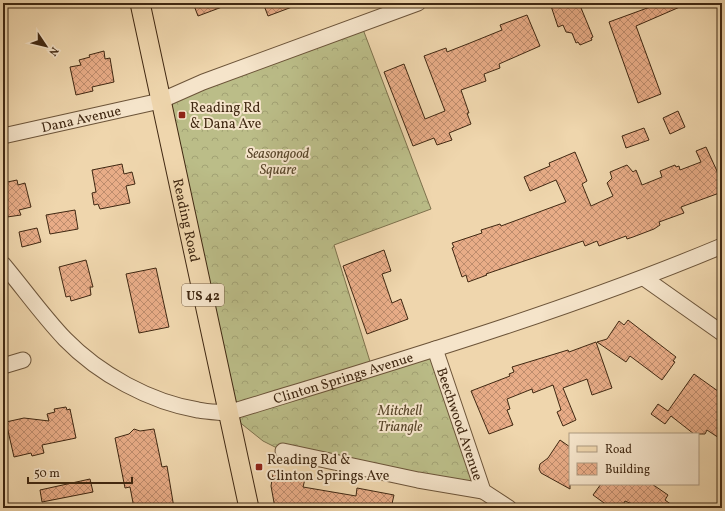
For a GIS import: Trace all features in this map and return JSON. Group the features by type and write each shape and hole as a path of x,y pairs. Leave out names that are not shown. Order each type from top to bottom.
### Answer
{"main road":[{"name":"Reading Road","path":"140,3 249,508"}],"street":[{"name":"Dana Avenue","path":"3,136 160,101 203,82 418,3"},
{"name":"Clinton Springs Avenue","path":"3,264 65,339 90,361 117,379 147,394 171,403 198,410 228,413 435,348 644,278 722,246"},
{"path":"644,278 722,333"},
{"name":"Beechwood Avenue","path":"435,348 483,491 509,508"},
{"path":"3,366 23,360"},
{"path":"283,451 418,480 483,491"}],"green space":[{"name":"Seasongood Square","path":"361,24 431,209 334,245 372,368 435,349 483,491 283,451 263,441 228,413 160,101"}],"building":[{"path":"193,3 230,3 230,4 198,16"},
{"path":"263,3 300,3 300,4 268,16"},
{"path":"558,3 579,3 593,37 591,38 592,40 580,45 578,42 576,43 572,33 566,32 563,25 558,27 551,6"},
{"path":"648,3 689,3 636,26 661,94 638,103 609,22 650,7"},
{"path":"527,15 540,46 499,64 500,68 484,74 486,81 461,90 471,124 449,133 452,140 437,145 434,138 413,146 384,72 404,64 425,119 445,111 424,56 446,48 447,52 470,43 502,30 500,25"},
{"path":"104,51 105,59 110,58 114,82 92,87 93,91 76,95 70,67 81,65 79,60 90,57 89,55"},
{"path":"678,111 685,127 670,134 663,118"},
{"path":"644,128 649,140 626,148 622,136"},
{"path":"706,147 722,182 722,192 681,207 684,213 659,222 660,225 654,229 627,239 626,236 599,246 597,241 585,246 583,241 486,274 487,275 468,282 466,275 462,277 452,248 454,247 452,243 482,233 481,230 500,224 501,226 566,202 556,180 530,191 524,177 550,166 549,163 575,152 587,181 582,184 591,206 613,196 607,183 612,178 610,172 627,165 633,172 636,170 642,185 662,177 660,171 675,165 676,167 679,166 680,170 701,162 696,151"},
{"path":"122,164 124,174 132,172 135,184 126,186 130,203 100,209 98,204 94,205 92,193 96,192 92,170"},
{"path":"17,180 18,185 25,183 31,207 19,210 21,215 7,217 6,213 3,214 3,183"},
{"path":"75,210 78,229 50,234 46,215"},
{"path":"37,228 41,242 22,247 19,232"},
{"path":"384,250 391,271 382,274 392,303 401,299 408,319 367,334 343,266"},
{"path":"86,260 93,287 90,287 91,295 71,301 70,296 66,297 59,267"},
{"path":"156,268 169,327 139,333 126,274"},
{"path":"628,320 676,357 673,361 675,362 662,380 630,356 626,362 597,342 607,339 619,321 624,325"},
{"path":"596,342 612,388 592,395 587,379 563,388 576,420 563,426 557,412 561,410 553,385 533,393 532,389 507,399 510,409 507,410 513,425 489,434 471,391 510,376 509,374 514,372 512,367 568,350 569,352"},
{"path":"694,374 722,394 722,440 707,430 705,434 693,433 671,416 665,424 651,414 658,404 668,411"},
{"path":"66,407 67,410 70,409 76,438 42,445 44,453 32,456 31,453 14,457 6,422 24,418 49,421 47,414 55,412 54,409"},
{"path":"134,429 140,431 154,429 162,467 167,466 174,508 134,508 130,487 125,488 115,438 129,434"},
{"path":"560,440 569,446 570,489 541,473 539,469 540,464 548,458"},
{"path":"273,474 305,479 303,487 356,496 357,488 394,495 391,508 275,508 271,486"},
{"path":"90,479 93,492 42,502 40,490"},
{"path":"600,485 653,485 668,495 665,500 676,508 641,508 625,501 621,508 611,508 593,495"}],"place":[{"name":"Reading Rd & Dana Ave","path":"182,115"},
{"name":"Reading Rd & Clinton Springs Ave","path":"259,467"}],"park label":[{"name":"Mitchell Triangle","path":"400,418"}]}
